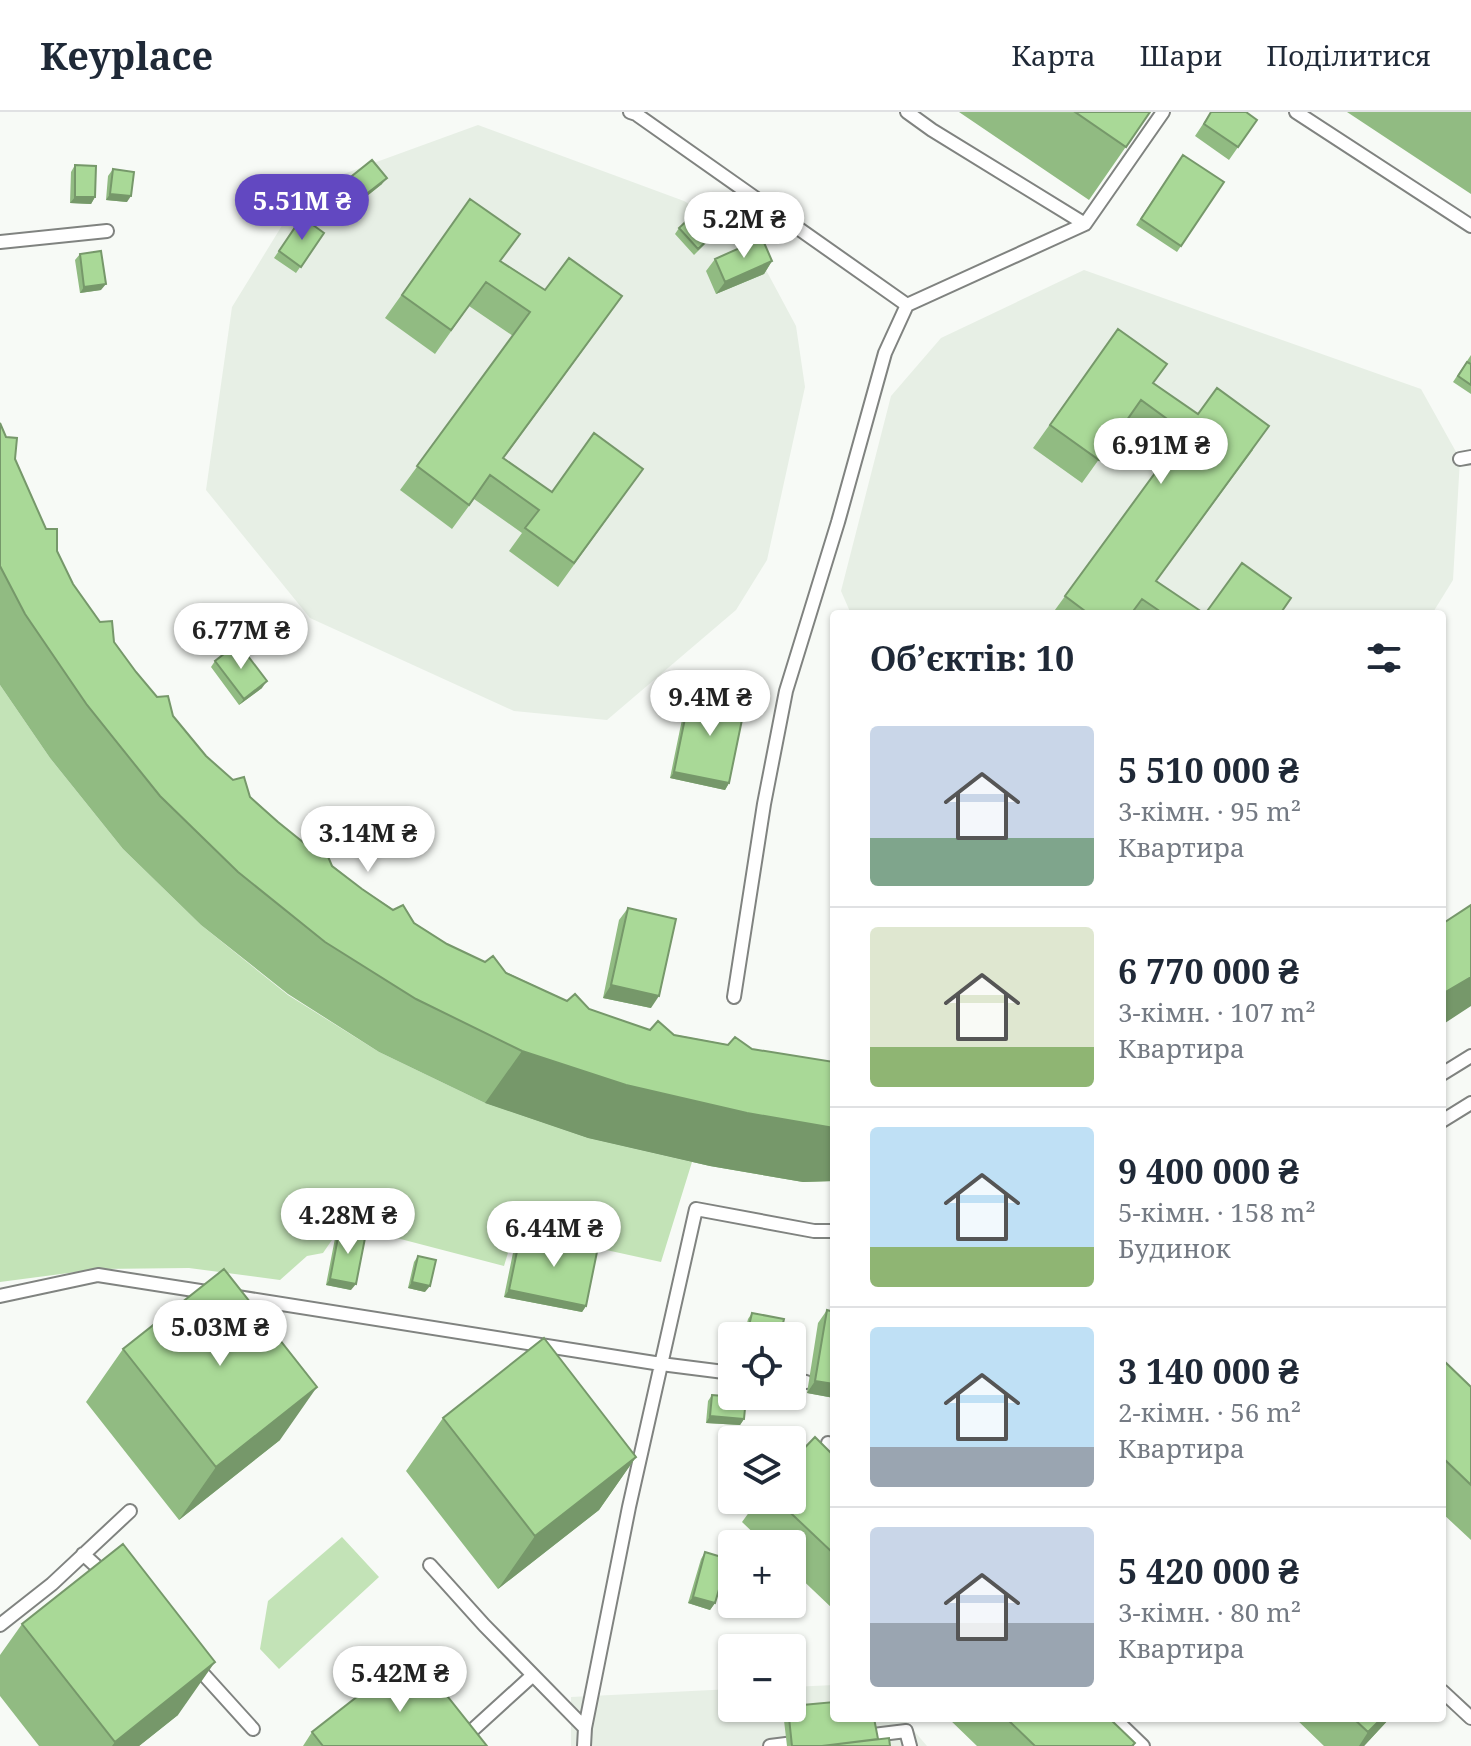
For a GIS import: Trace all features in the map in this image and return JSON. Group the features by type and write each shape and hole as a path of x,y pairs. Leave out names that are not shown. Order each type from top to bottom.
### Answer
{"lane":[{"path":"630,112 907,305"},
{"path":"907,112 1085,224"},
{"path":"734,997 764,804 786,691 885,353 907,305 1085,224 1163,112"},
{"path":"1296,112 1471,226"},
{"path":"0,242 107,231"},
{"path":"1446,1072 1471,1056"},
{"path":"1446,1119 1471,1103"},
{"path":"584,1746 629,1507 696,1209 814,1231 830,1231"},
{"path":"0,1296 98,1275 718,1371"},
{"path":"0,1625 52,1584 130,1511"},
{"path":"83,1554 112,1581"},
{"path":"430,1565 585,1728"},
{"path":"185,1653 253,1729"},
{"path":"455,1746 533,1675"},
{"path":"1446,1695 1471,1718"},
{"path":"1118,1722 1143,1746"},
{"path":"845,1738 906,1731 910,1746"},
{"path":"770,1746 815,1741"}],"shaded area":[{"path":"478,125 684,201 750,240 796,326 805,387 767,560 736,610 607,720 514,711 310,618 206,490 232,307 305,188"},
{"path":"1084,270 1421,389 1460,459 1453,580 1434,610 849,610 841,591 891,396 941,338"},
{"path":"830,1685 830,1722 906,1722 927,1746 571,1746 571,1697 718,1690 718,1722 806,1722 806,1686"}],"green space":[{"path":"0,685 50,758 123,849 201,925 288,995 379,1052 485,1103 588,1138 692,1162 661,1262 515,1230 504,1266 343,1224 323,1253 307,1256 280,1280 189,1268 99,1269 0,1282"},
{"path":"342,1537 379,1577 279,1669 260,1649 268,1601"}],"building":[{"path":"1075,112 1150,112 1126,147"},
{"path":"1211,112 1246,112 1257,120 1238,147 1204,124"},
{"path":"1183,155 1224,182 1181,246 1141,219"},
{"path":"372,160 387,178 356,202 342,184"},
{"path":"75,165 96,166 95,197 75,197"},
{"path":"113,169 134,172 131,196 110,194"},
{"path":"470,199 520,234 500,261 545,290 569,258 622,296 503,458 552,492 594,433 643,469 574,563 525,528 539,510 490,475 469,505 417,466 530,312 486,282 451,330 402,295"},
{"path":"694,214 713,235 698,249 679,228"},
{"path":"302,217 324,233 301,267 279,251"},
{"path":"762,238 772,261 725,282 715,259"},
{"path":"101,251 106,284 84,287 80,254"},
{"path":"1118,329 1167,364 1153,383 1198,414 1217,388 1269,426 1156,581 1199,610 1158,610 1142,599 1134,610 1084,610 1065,596 1185,432 1141,400 1099,460 1050,425"},
{"path":"1467,362 1471,364 1471,385 1458,376"},
{"path":"0,423 6,437 17,438 15,459 46,529 57,529 57,551 73,584 100,622 112,621 114,642 157,697 168,696 173,716 206,756 233,780 244,777 250,797 278,822 314,851 324,847 332,866 393,910 403,905 414,923 447,944 485,962 493,956 506,973 567,1001 575,994 589,1009 650,1030 658,1021 674,1035 728,1045 735,1037 752,1049 830,1061 830,1127 747,1113 626,1085 522,1051 416,999 325,942 238,872 160,796 87,705 25,614 0,566"},
{"path":"1242,563 1291,598 1283,610 1208,610"},
{"path":"238,643 267,681 244,699 215,661"},
{"path":"690,694 745,705 729,783 674,772"},
{"path":"1471,905 1471,977 1446,992 1446,921"},
{"path":"628,908 676,919 659,996 611,985"},
{"path":"340,1227 366,1233 356,1284 330,1279"},
{"path":"521,1232 598,1247 586,1306 509,1290"},
{"path":"418,1256 436,1260 430,1286 412,1282"},
{"path":"224,1269 317,1387 216,1467 123,1349"},
{"path":"827,1310 830,1311 830,1383 815,1381"},
{"path":"752,1313 784,1319 783,1322 750,1322"},
{"path":"544,1338 636,1457 535,1536 443,1418"},
{"path":"1446,1363 1471,1387 1471,1485 1446,1461"},
{"path":"712,1395 718,1396 718,1410 745,1410 744,1419 710,1416"},
{"path":"815,1437 830,1452 830,1550 792,1514 806,1514 806,1446"},
{"path":"123,1544 215,1662 115,1742 22,1624"},
{"path":"705,1552 718,1556 715,1603 693,1597"},
{"path":"413,1653 487,1746 323,1746 312,1732"},
{"path":"830,1702 830,1722 875,1722 878,1739 822,1746 792,1746 789,1722 806,1722 806,1705"},
{"path":"1010,1722 1113,1722 1135,1743 1132,1746 1035,1746"},
{"path":"1357,1722 1378,1722 1368,1732"},
{"path":"889,1738 890,1746 822,1746"}]}
